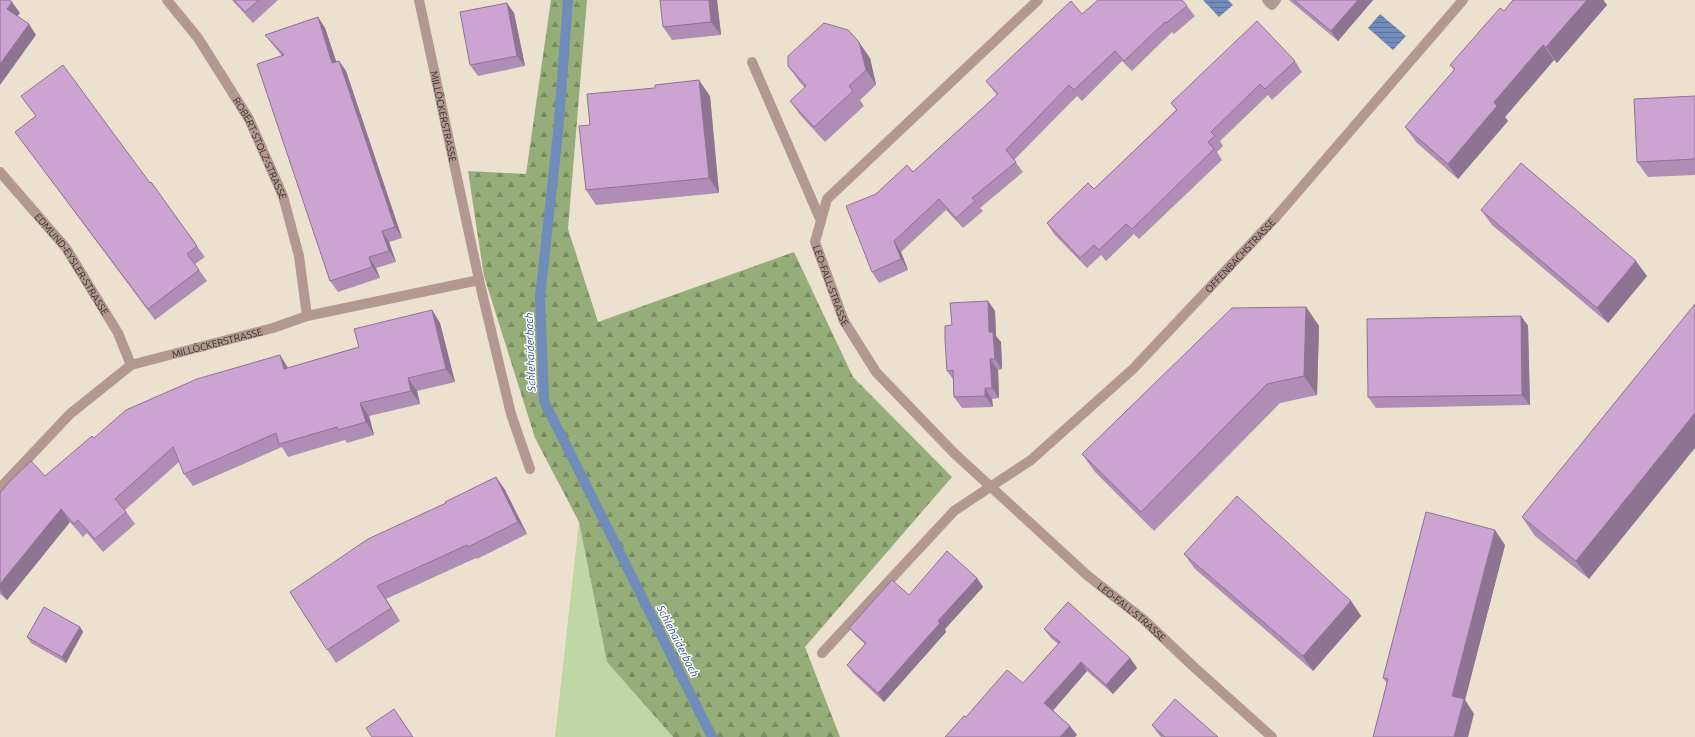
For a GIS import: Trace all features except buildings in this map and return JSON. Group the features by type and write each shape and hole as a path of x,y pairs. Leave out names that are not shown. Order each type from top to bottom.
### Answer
{"street":[{"name":"ROBERT-STOLZ-STRASSE","path":"168,0 198,38 249,119 283,196 299,256 307,316"},
{"name":"MILLÖCKERSTRASSE","path":"419,0 479,280 511,414 530,469"},
{"name":"LEO-FALL-STRASSE","path":"1038,0 827,199 815,242 844,320 876,372 954,453 1088,576 1143,619 1272,737"},
{"path":"1268,0 1272,5 1276,0"},
{"name":"OFFENBACHSTRASSE","path":"992,487 1031,460 1133,369 1276,217 1463,0"},
{"path":"752,62 821,220"},
{"name":"EDMUND-EYSLER-STRASSE","path":"0,172 66,248 118,333 130,365"},
{"name":"MILLÖCKERSTRASSE","path":"0,488 70,414 130,365 273,328 307,316 479,280"},
{"path":"822,653 954,511 992,487"}],"green space":[{"path":"551,0 587,0 568,229 598,322 794,252 853,377 952,477 805,647 840,737 673,737 607,662 579,522 535,438 484,276 468,171 526,174"},
{"path":"579,522 607,662 673,737 555,737"}],"water":[{"path":"1203,0 1228,0 1233,5 1219,17"},
{"path":"1380,14 1406,36 1393,50 1368,28"}],"waterway":[{"name":"Schlehaiderbach","path":"568,0 558,133 540,297 544,401 712,737"}]}
